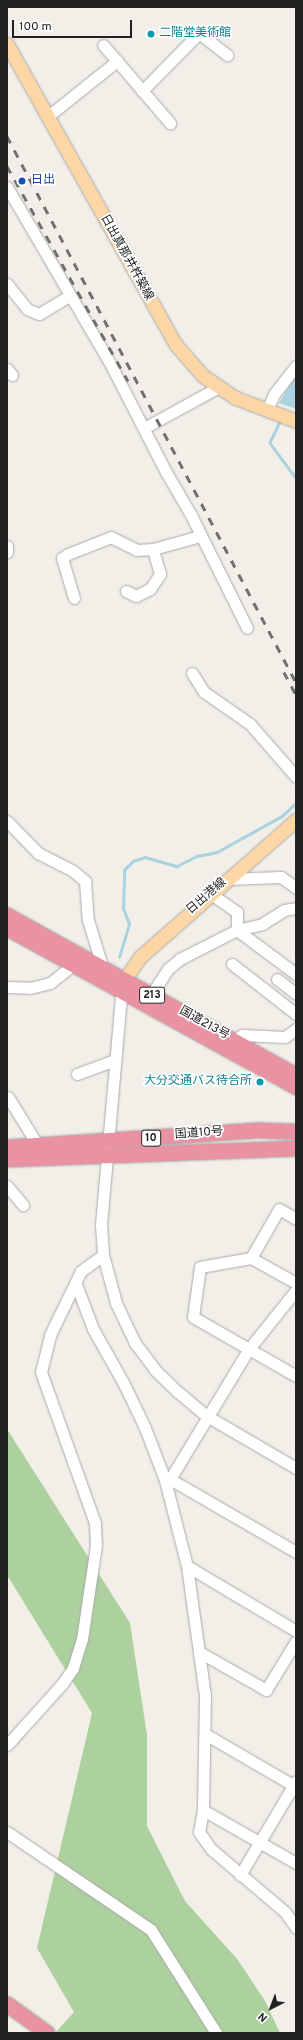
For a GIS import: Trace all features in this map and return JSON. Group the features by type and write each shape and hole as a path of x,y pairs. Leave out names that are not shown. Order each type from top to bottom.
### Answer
{"highway":[{"name":"国道213号","path":"7,915 79,961 296,1088"},
{"name":"国道213号","path":"7,928 79,961 104,968 122,985 151,995 296,1075"},
{"name":"国道10号","path":"7,1159 259,1130 296,1131"},
{"name":"国道10号","path":"7,1147 37,1144 108,1148 296,1148"},
{"path":"7,2004 47,2033"},
{"path":"7,2010 47,2033"}],"main road":[{"name":"日出真那井杵築線","path":"7,44 176,345 203,376 236,398 296,421"},
{"name":"日出港線","path":"122,985 140,957 296,820"}],"street":[{"path":"142,91 199,33 227,55"},
{"path":"103,45 170,123"},
{"path":"48,117 117,61"},
{"path":"7,187 144,428 246,628"},
{"path":"7,284 27,309 37,318 69,296"},
{"path":"267,410 274,394 296,366"},
{"path":"144,428 219,387"},
{"path":"74,598 62,558 111,537 136,550 153,549 200,536"},
{"path":"7,546 7,552"},
{"path":"126,591 136,596 150,589 160,574 153,549"},
{"path":"192,673 204,692 250,724 296,777"},
{"path":"7,821 38,853 73,871 85,881 88,920 104,968"},
{"path":"227,880 280,877 296,888"},
{"path":"211,894 237,912 237,930"},
{"path":"151,995 168,969 180,959 237,930 262,924 284,910 296,908"},
{"path":"237,930 296,974"},
{"path":"7,987 30,988 50,983 79,961"},
{"path":"232,964 296,1014"},
{"path":"277,979 296,994"},
{"path":"122,985 101,1225 103,1255 116,1303 135,1343 155,1370 207,1416 296,1468"},
{"path":"234,1041 242,1035 285,1037 296,1030"},
{"path":"77,1074 115,1060"},
{"path":"8,1097 37,1144"},
{"path":"7,1186 23,1204"},
{"path":"251,1258 279,1209 296,1219"},
{"path":"7,1745 62,1684 73,1668 82,1639 96,1545 95,1523 41,1372 50,1335 81,1271 103,1255"},
{"path":"296,1284 251,1258 200,1268 193,1317 248,1350 296,1376"},
{"path":"76,1284 93,1329 124,1384 168,1480 188,1566 201,1653 205,1734 201,1837 240,1875 285,1912 296,1928"},
{"path":"168,1480 248,1350 296,1290"},
{"path":"168,1480 296,1552"},
{"path":"188,1566 296,1631"},
{"path":"201,1653 266,1690 296,1641"},
{"path":"205,1734 295,1784 240,1875"},
{"path":"203,1810 296,1864"},
{"path":"7,1832 151,1930 216,2033"}],"green space":[{"path":"7,1429 130,1623 147,1735 147,1826 185,1901 238,1960 265,2001 280,2033 55,2033 74,2012 37,1948 92,1713 7,1575"}],"water":[{"path":"296,375 296,409 279,403"}],"waterway":[{"path":"281,420 270,443 296,478"},
{"path":"119,957 129,924 123,908 124,870 133,861 145,857 177,866 197,856 217,852 282,816 296,803"}],"railway":[{"path":"7,136 296,682"},
{"path":"7,166 128,381"},
{"path":"284,672 296,695"}],"place":[{"name":"二階堂美術館","path":"151,34"},
{"name":"日出","path":"22,181"},
{"name":"大分交通バス待合所","path":"260,1082"}]}
